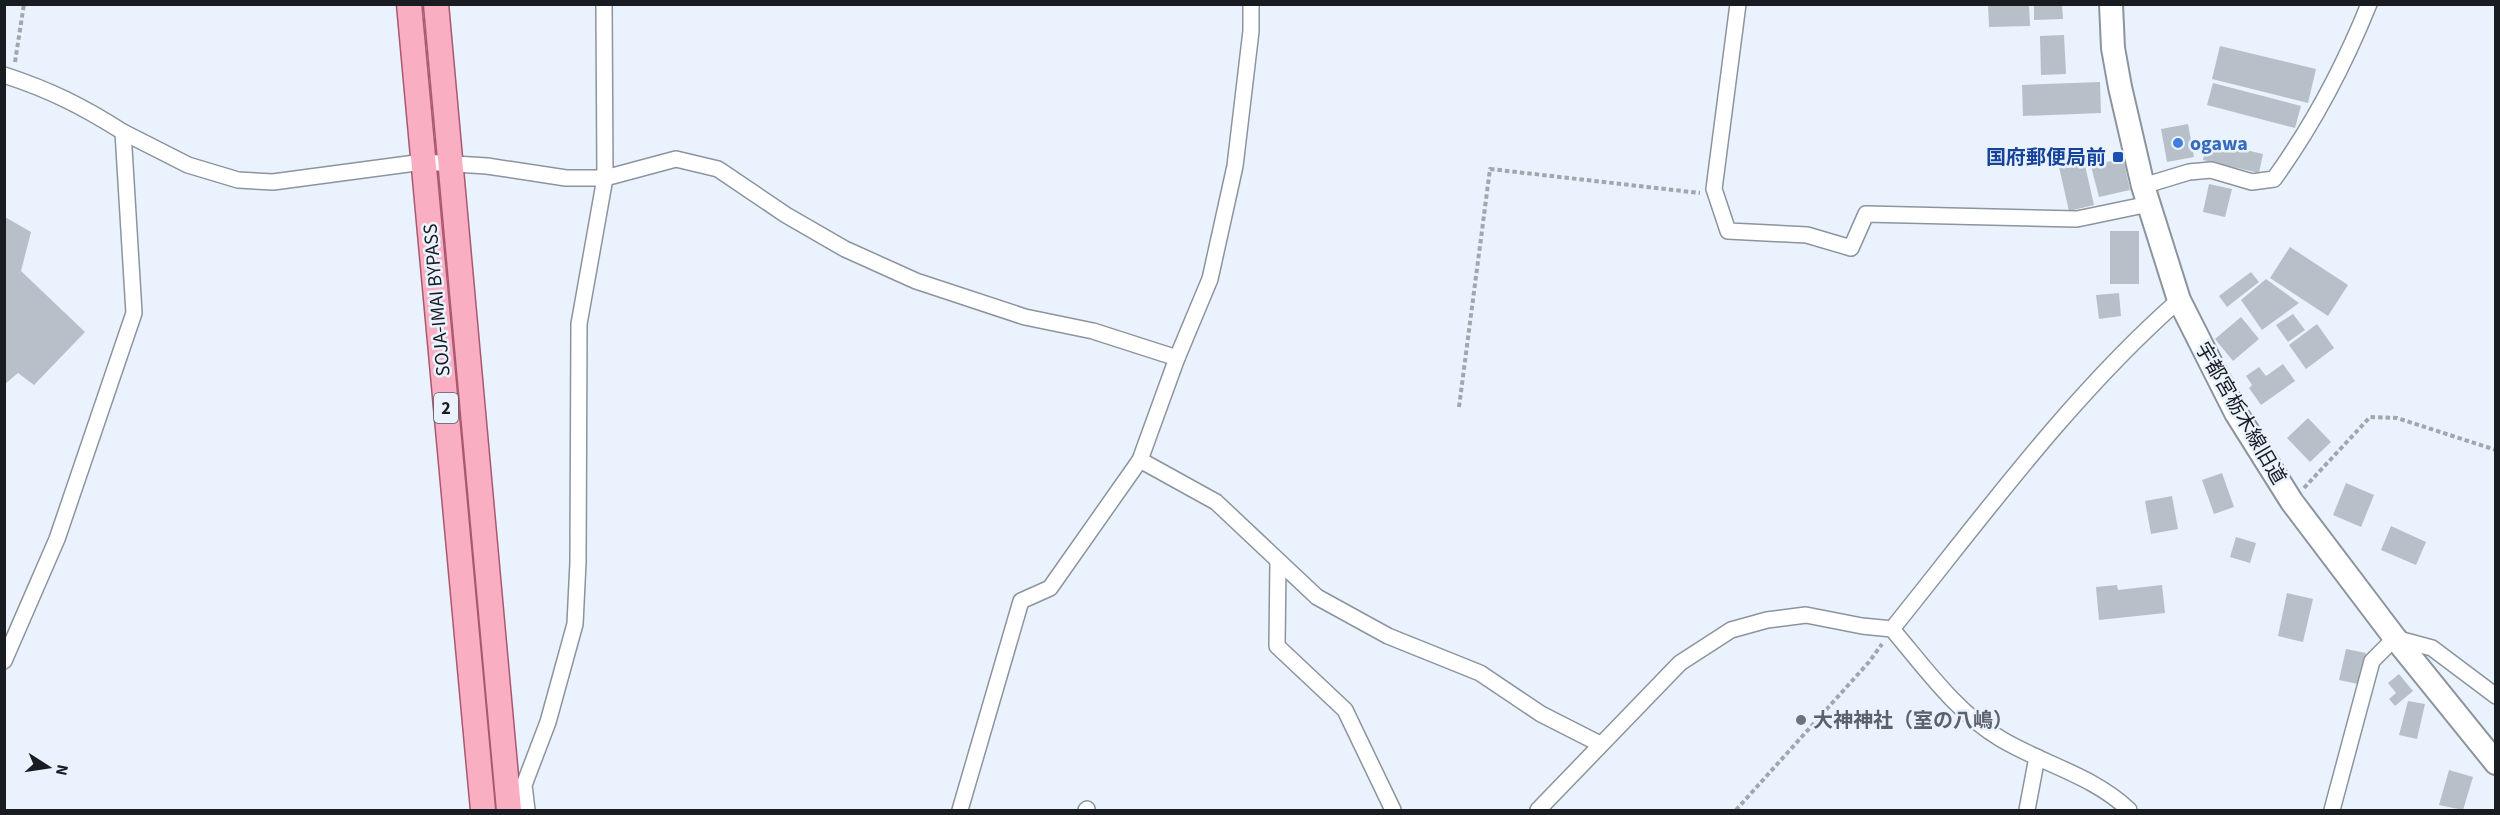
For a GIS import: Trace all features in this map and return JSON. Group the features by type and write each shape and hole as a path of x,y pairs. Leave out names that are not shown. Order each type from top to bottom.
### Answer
{"main road":[{"name":"SOJA-IMAI BYPASS","path":"410,4 483,810"},
{"name":"SOJA-IMAI BYPASS","path":"436,4 509,810"}],"street":[{"path":"526,810 524,785 548,722 575,624 578,562 579,324 605,178 604,4"},
{"path":"960,810 1021,600 1050,588 1140,460 1177,358 1210,279 1236,166 1251,32 1251,4"},
{"path":"1738,4 1714,189 1728,231 1807,235 1851,248 1866,214 2077,219 2146,195 2189,172 2211,170 2252,182 2274,179 2296,148 2341,70 2369,4"},
{"name":"宇都宮栃木線旧道","path":"2111,4 2113,48 2120,87 2146,195 2179,300 2236,413 2292,502 2395,638 2496,763"},
{"path":"8,76 46,88 83,106 123,132 188,165 238,180 273,182 423,162 487,165 566,178 605,178 676,159 718,169 786,215 845,249 916,281 1025,317 1093,331 1177,358"},
{"path":"4,661 57,539 134,313 123,132"},
{"path":"1892,629 2063,418 2155,320 2179,300"},
{"path":"1140,460 1216,502 1317,597 1388,636 1480,673 1541,714 1600,744"},
{"path":"1278,561 1277,646 1345,710 1393,810"},
{"path":"1538,810 1680,663 1731,630 1767,620 1806,615 1862,626 1892,629 1962,710 2001,739 2115,797 2129,810"},
{"path":"2332,810 2372,661 2395,638 2432,648 2496,696"},
{"path":"2026,810 2037,757"}],"path":[{"path":"8,76 24,4"},
{"path":"1459,407 1490,169 1716,194"},
{"path":"2292,502 2370,417 2397,418 2496,450"},
{"path":"1736,810 1869,662 1892,629"}],"building":[{"path":"1988,4 2029,4 2030,26 1989,27"},
{"path":"2034,4 2062,4 2063,19 2034,20"},
{"path":"2064,35 2066,74 2041,75 2040,36"},
{"path":"2220,46 2316,69 2308,103 2212,79"},
{"path":"2100,82 2101,113 2023,116 2022,85"},
{"path":"2213,83 2301,106 2295,128 2207,105"},
{"name":"ogawa","path":"2188,124 2194,157 2167,162 2161,129"},
{"path":"2207,141 2263,154 2259,173 2203,160"},
{"path":"2123,158 2130,190 2099,197 2091,166"},
{"path":"2084,161 2094,205 2069,211 2059,167"},
{"path":"2209,184 2232,189 2225,217 2203,212"},
{"path":"5,217 31,232 21,271 85,332 34,385 18,373 5,384"},
{"path":"2110,231 2139,231 2139,284 2110,284"},
{"path":"2290,247 2348,285 2328,316 2270,278"},
{"path":"2251,272 2259,282 2227,307 2219,296"},
{"path":"2266,279 2299,303 2262,330 2241,300"},
{"path":"2119,293 2121,316 2099,319 2096,295"},
{"path":"2293,314 2305,330 2288,342 2276,325"},
{"path":"2241,317 2259,339 2233,361 2215,339"},
{"path":"2317,324 2334,348 2306,369 2289,345"},
{"path":"2283,364 2295,381 2261,405 2249,388 2252,385 2246,376 2259,367 2266,376"},
{"path":"2308,418 2331,442 2310,462 2287,438"},
{"path":"2222,473 2234,507 2214,514 2202,480"},
{"path":"2346,483 2374,495 2361,527 2333,515"},
{"path":"2172,496 2178,529 2151,534 2145,501"},
{"path":"2391,526 2426,542 2416,565 2381,550"},
{"path":"2236,537 2256,543 2250,563 2230,557"},
{"path":"2117,585 2118,590 2162,585 2165,613 2099,620 2096,587"},
{"path":"2287,593 2313,599 2303,642 2278,636"},
{"path":"2346,649 2366,653 2358,684 2339,680"},
{"path":"2399,674 2413,691 2395,706 2389,699 2396,693 2388,683"},
{"path":"2408,701 2425,704 2417,739 2399,735"},
{"path":"2449,770 2473,777 2463,810 2439,805"}],"place":[{"name":"ogawa","path":"2178,143"},
{"name":"国府郵便局前","path":"2118,157"},
{"name":"大神神社（室の八嶋）","path":"1801,720"}]}
